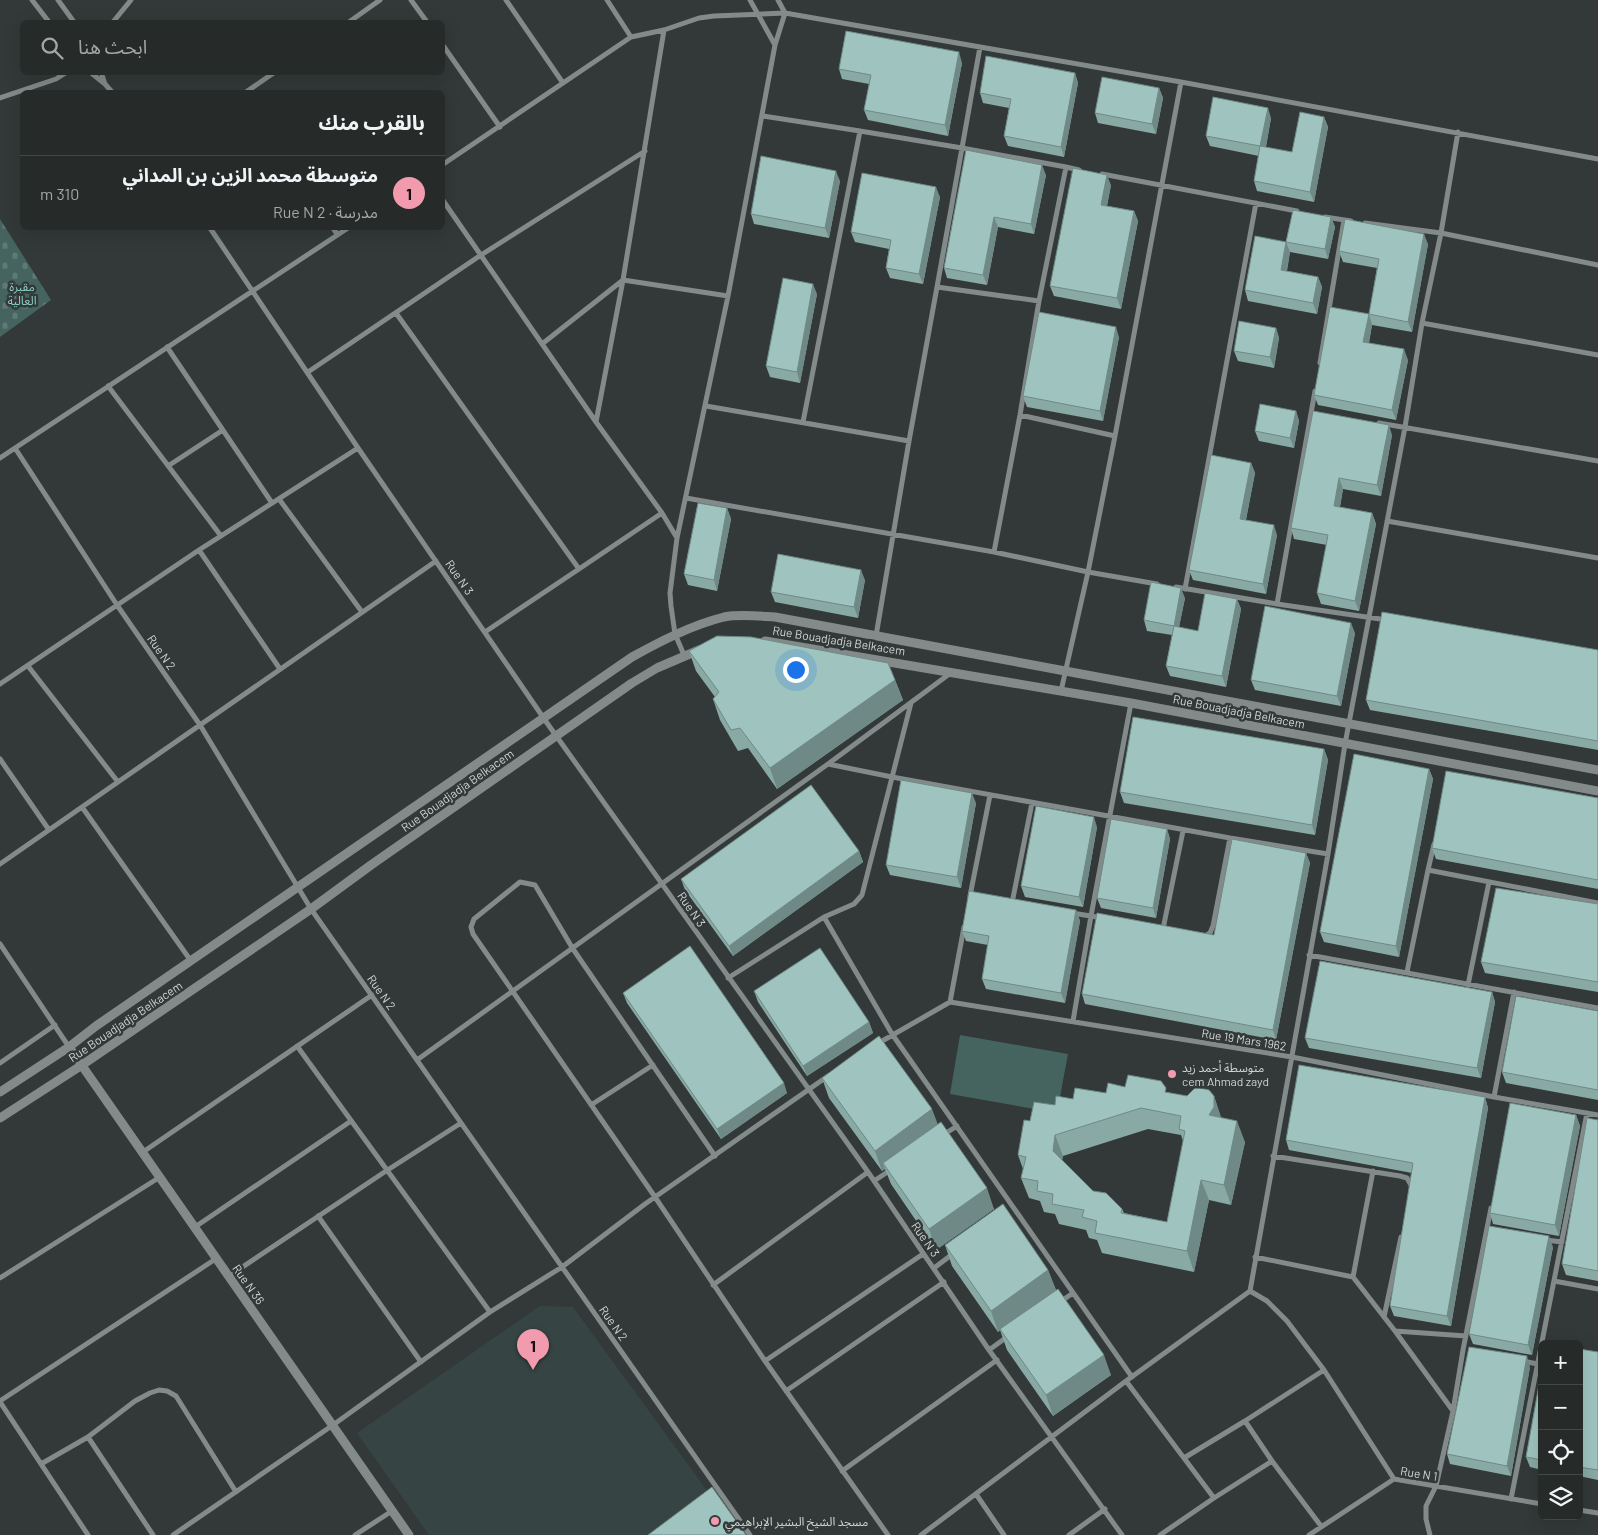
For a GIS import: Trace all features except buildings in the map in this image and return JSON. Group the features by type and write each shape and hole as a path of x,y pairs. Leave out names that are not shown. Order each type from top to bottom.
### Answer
{"street":[{"path":"32,0 47,20"},
{"path":"58,0 73,20"},
{"path":"115,20 131,0"},
{"path":"352,20 380,0"},
{"path":"412,0 426,20"},
{"path":"506,0 563,83"},
{"path":"608,0 631,37"},
{"path":"750,0 775,45"},
{"path":"684,655 675,634 670,593 677,538 728,296 775,45 785,13 778,0"},
{"path":"445,163 631,37 664,30 699,18 785,13 1181,82 1598,158"},
{"path":"596,422 623,280 664,30"},
{"path":"445,48 500,126"},
{"path":"876,636 908,441 980,48"},
{"path":"24,90 62,75"},
{"path":"94,75 110,90"},
{"path":"102,75 105,84"},
{"path":"249,90 271,75"},
{"path":"1061,691 1088,572 1115,436 1181,82"},
{"path":"0,98 20,91"},
{"path":"763,116 962,148 1085,171"},
{"path":"803,422 860,131"},
{"path":"921,1535 1126,1381 1250,1291 1272,1156 1292,1057 1328,854 1345,744 1405,428 1422,323 1441,233 1458,132"},
{"path":"308,372 481,255 645,151"},
{"path":"994,552 1039,301 1066,167"},
{"path":"1095,173 1305,213"},
{"path":"445,203 596,422 662,513 677,538"},
{"path":"1185,589 1256,204"},
{"path":"1314,214 1353,221"},
{"path":"1320,365 1344,220"},
{"path":"1363,223 1441,233 1598,265"},
{"name":"Rue N 3","path":"211,230 358,448 545,719 868,1172 989,1350 1122,1535"},
{"path":"335,230 338,234"},
{"path":"0,458 345,230"},
{"path":"542,344 623,280 728,296"},
{"path":"936,288 1039,301"},
{"path":"396,313 579,569"},
{"path":"1422,323 1598,355"},
{"path":"167,347 272,503"},
{"path":"1276,604 1317,384"},
{"path":"108,386 221,536"},
{"path":"706,406 908,441"},
{"path":"1312,413 1321,414"},
{"path":"1020,415 1115,436"},
{"path":"1377,423 1598,461"},
{"path":"168,466 223,430"},
{"name":"Rue N 2","path":"15,448 117,605 200,725 312,909 750,1535"},
{"path":"0,684 199,550 358,448"},
{"path":"279,498 362,612"},
{"path":"686,498 994,552 1088,572 1185,589 1398,622"},
{"path":"485,632 662,513"},
{"path":"1387,521 1598,558"},
{"path":"199,550 280,669"},
{"path":"0,864 436,561"},
{"name":"Rue Bouadjadja Belkacem","path":"0,1092 70,1047 96,1026 545,719 632,657 675,634 725,617 775,617 1598,770"},
{"name":"Rue Bouadjadja Belkacem","path":"758,640 773,641 1131,703 1598,791"},
{"name":"Rue Bouadjadja Belkacem","path":"0,1118 82,1065 312,909 371,865 632,683 657,668 706,646"},
{"path":"28,666 118,782"},
{"path":"418,1060 953,672"},
{"path":"728,978 824,917 854,904 862,895 911,703"},
{"path":"1073,1022 1131,703"},
{"path":"0,760 49,830"},
{"path":"1448,772 1450,763"},
{"path":"828,764 1183,831 1328,854"},
{"path":"968,905 990,795"},
{"path":"1012,903 1032,803"},
{"path":"82,807 191,962"},
{"path":"1163,929 1183,831"},
{"path":"1196,934 1208,935 1214,926 1230,838"},
{"path":"1407,972 1434,841"},
{"path":"1428,870 1598,903"},
{"path":"715,1156 573,949 535,885 520,882 474,919 471,927 473,934 656,1197 765,1361 888,1535"},
{"path":"1468,985 1489,882"},
{"path":"970,896 978,897"},
{"path":"1004,901 1021,904"},
{"path":"1065,912 1109,919"},
{"path":"824,917 892,1034 1132,1377"},
{"path":"869,1049 950,1002 965,925"},
{"path":"1154,927 1171,930"},
{"path":"0,944 70,1047"},
{"path":"1309,955 1598,1008"},
{"path":"1494,1097 1514,992"},
{"path":"143,1152 372,995"},
{"name":"Rue 19 Mars 1962","path":"950,1002 1292,1057 1494,1097 1598,1115"},
{"path":"0,1063 55,1025"},
{"path":"297,1046 490,1312"},
{"name":"Rue N 36","path":"70,1047 409,1535"},
{"path":"591,1105 653,1065"},
{"path":"173,1535 333,1425 490,1312 562,1267 656,1197 831,1074"},
{"path":"1510,1109 1512,1100"},
{"path":"1543,1340 1587,1113"},
{"path":"195,1227 351,1121"},
{"path":"229,1276 461,1123"},
{"path":"940,1137 957,1126"},
{"path":"1272,1156 1407,1178 1412,1185 1411,1193"},
{"path":"874,1181 899,1165"},
{"path":"1353,1277 1373,1171"},
{"path":"714,1285 868,1172"},
{"path":"0,1278 160,1177"},
{"path":"1430,1535 1426,1518 1426,1506 1436,1486 1453,1410 1492,1202"},
{"path":"1006,1214 1014,1208"},
{"path":"318,1216 421,1362"},
{"path":"1487,1229 1496,1231"},
{"path":"1384,1317 1403,1231"},
{"path":"1543,1239 1562,1242"},
{"path":"934,1268 958,1250"},
{"path":"765,1361 923,1254"},
{"path":"1255,1257 1353,1277 1453,1410"},
{"path":"88,1535 0,1402 217,1258"},
{"path":"1554,1281 1598,1288"},
{"path":"786,1391 944,1282"},
{"path":"1250,1291 1278,1310 1324,1370 1335,1390 1394,1479"},
{"path":"1058,1303 1074,1293"},
{"path":"1395,1331 1466,1336"},
{"path":"989,1350 1012,1334"},
{"path":"1463,1350 1472,1352"},
{"path":"842,1471 997,1360"},
{"path":"1511,1499 1538,1364 1519,1361"},
{"path":"1184,1458 1324,1370"},
{"path":"1126,1381 1214,1498"},
{"path":"41,1464 88,1437 135,1401 159,1390 166,1391 176,1396 236,1492"},
{"path":"1244,1420 1321,1526"},
{"path":"88,1437 153,1535"},
{"path":"1160,1535 1272,1460"},
{"name":"Rue N 1","path":"1308,1535 1394,1479 1538,1503"},
{"path":"976,1494 1004,1535"},
{"path":"1069,1535 1105,1510"},
{"path":"355,1535 392,1511"},
{"path":"1583,1511 1598,1513"}],"shaded area":[{"path":"540,1306 573,1307 719,1507 681,1535 429,1535 357,1433"}],"green space":[{"name":"مقبرة العالية","path":"0,219 51,300 0,337"},
{"path":"960,1035 1068,1054 1057,1113 950,1094"}],"place":[{"name":"متوسطة أحمد زيد cem Ahmad zayd","path":"1172,1074"},
{"name":"متوسطة محمد الزين بن المداني","path":"533,1370"},
{"name":"مسجد الشيخ البشير الإبراهيمي","path":"715,1521"}]}
